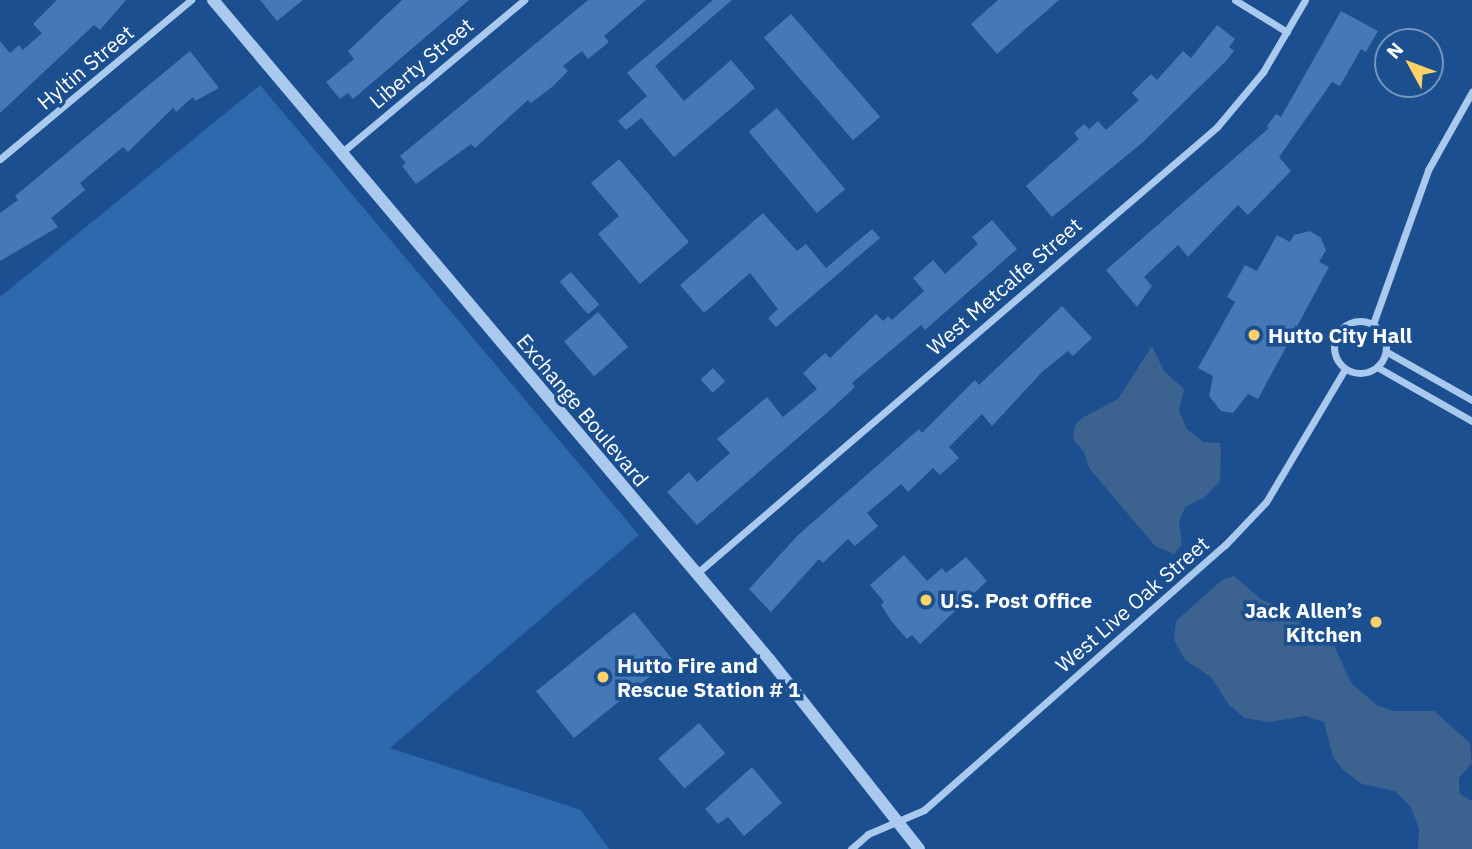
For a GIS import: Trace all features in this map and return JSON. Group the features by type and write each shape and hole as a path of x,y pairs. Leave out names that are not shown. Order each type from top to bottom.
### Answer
{"street":[{"name":"Hyltin Street","path":"0,159 191,0"},
{"name":"Exchange Boulevard","path":"213,0 696,574 919,849"},
{"name":"Liberty Street","path":"341,153 524,0"},
{"path":"1235,0 1287,32"},
{"name":"West Metcalfe Street","path":"696,574 1217,127 1263,72 1305,0"},
{"path":"1373,324 1428,170 1472,92"},
{"path":"1356,321 1373,324 1384,335 1387,352 1377,367 1362,374 1345,369 1335,355 1335,337 1356,321"},
{"path":"1387,352 1472,400"},
{"path":"1377,367 1472,421"},
{"name":"West Live Oak Street","path":"851,849 895,822 925,810 1243,527 1285,474 1345,369"}],"shaded area":[{"path":"260,85 639,535 390,748 581,810 609,849 0,849 0,297"},
{"path":"1152,346 1164,371 1184,389 1179,411 1187,429 1203,442 1220,443 1221,451 1220,481 1205,497 1185,507 1179,522 1182,545 1174,554 1155,546 1089,468 1084,452 1073,439 1075,425 1082,418 1118,399"},
{"path":"1234,576 1262,600 1289,611 1315,639 1335,647 1351,683 1377,705 1393,711 1434,711 1470,743 1472,763 1459,778 1459,786 1460,794 1472,801 1472,849 1418,849 1419,828 1410,806 1395,791 1362,784 1343,770 1333,757 1324,722 1305,716 1270,722 1245,718 1229,705 1211,677 1185,660 1174,640 1176,621 1222,580"}],"building":[{"path":"57,0 126,0 100,30 94,25 0,113 0,41 10,53 19,45 23,50 42,33 33,24"},
{"path":"260,0 303,0 277,21"},
{"path":"402,0 469,0 353,99 348,93 340,99 326,82 354,59 348,51"},
{"path":"588,0 646,0 604,36 609,42 588,59 582,51 563,66 568,71 552,87 531,103 528,100 475,148 471,144 416,184 402,166 406,163 400,156"},
{"path":"713,0 732,0 655,66 684,101 731,60 755,88 674,157 641,118 626,130 618,121 647,96 627,73"},
{"path":"998,0 1059,0 997,54 971,24"},
{"path":"1341,11 1374,29 1374,38 1366,52 1361,49 1340,86 1332,82 1279,157 1291,171 1248,215 1238,205 1188,257 1178,245 1144,277 1152,286 1137,307 1106,270 1269,128 1267,126 1276,114 1281,117"},
{"path":"791,14 880,117 853,140 764,38"},
{"path":"1217,25 1235,39 1229,47 1234,51 1225,62 1142,143 1052,217 1026,186 1079,139 1074,133 1084,124 1089,129 1098,121 1106,130 1139,100 1132,93 1151,74 1157,80 1183,51 1191,58"},
{"path":"190,51 219,88 195,101 193,97 176,112 173,108 128,152 123,147 80,183 85,190 51,218 58,227 0,261 0,213 18,200 15,196"},
{"path":"777,108 845,189 817,213 749,132"},
{"path":"619,159 689,242 640,284 598,234 619,216 591,183"},
{"path":"763,213 797,251 806,244 826,268 872,229 880,238 776,327 768,318 778,309 750,273 704,313 680,285"},
{"path":"992,220 1017,249 925,330 921,325 852,383 855,387 829,411 697,525 667,492 689,472 697,482 730,453 717,439 767,397 783,417 817,389 803,373 825,353 830,358 876,314 883,321 888,316 892,320 924,291 913,278 933,260 945,274 978,244 972,237"},
{"name":"Hutto City Hall","path":"1310,231 1321,238 1326,250 1319,262 1329,267 1258,399 1248,394 1233,413 1221,411 1209,396 1213,376 1198,368 1235,302 1227,297 1245,265 1257,271 1277,235 1290,242 1294,235"},
{"path":"571,272 599,304 588,314 560,282"},
{"path":"1062,306 1092,338 1073,356 1068,351 1042,372 992,426 982,414 949,447 959,458 940,475 933,468 908,492 901,484 867,513 878,526 855,546 848,539 823,563 819,559 771,612 749,589 797,536 919,429 922,433 975,380 979,385"},
{"path":"598,312 628,347 594,376 564,342"},
{"path":"713,368 725,381 713,393 701,380"},
{"name":"U.S. Post Office","path":"904,555 927,581 942,568 946,573 966,557 987,581 920,644 912,635 907,639 892,622 881,605 884,602 870,585"},
{"name":"Hutto Fire and Rescue Station # 1","path":"634,612 672,659 574,738 536,691"},
{"path":"699,723 725,753 684,789 658,758"},
{"path":"752,767 782,803 744,836 728,817 718,824 705,809"}],"place":[{"name":"Hutto City Hall","path":"1254,335"},
{"name":"U.S. Post Office","path":"926,600"},
{"name":"Jack Allen’s Kitchen","path":"1376,622"},
{"name":"Hutto Fire and Rescue Station # 1","path":"603,677"}]}
